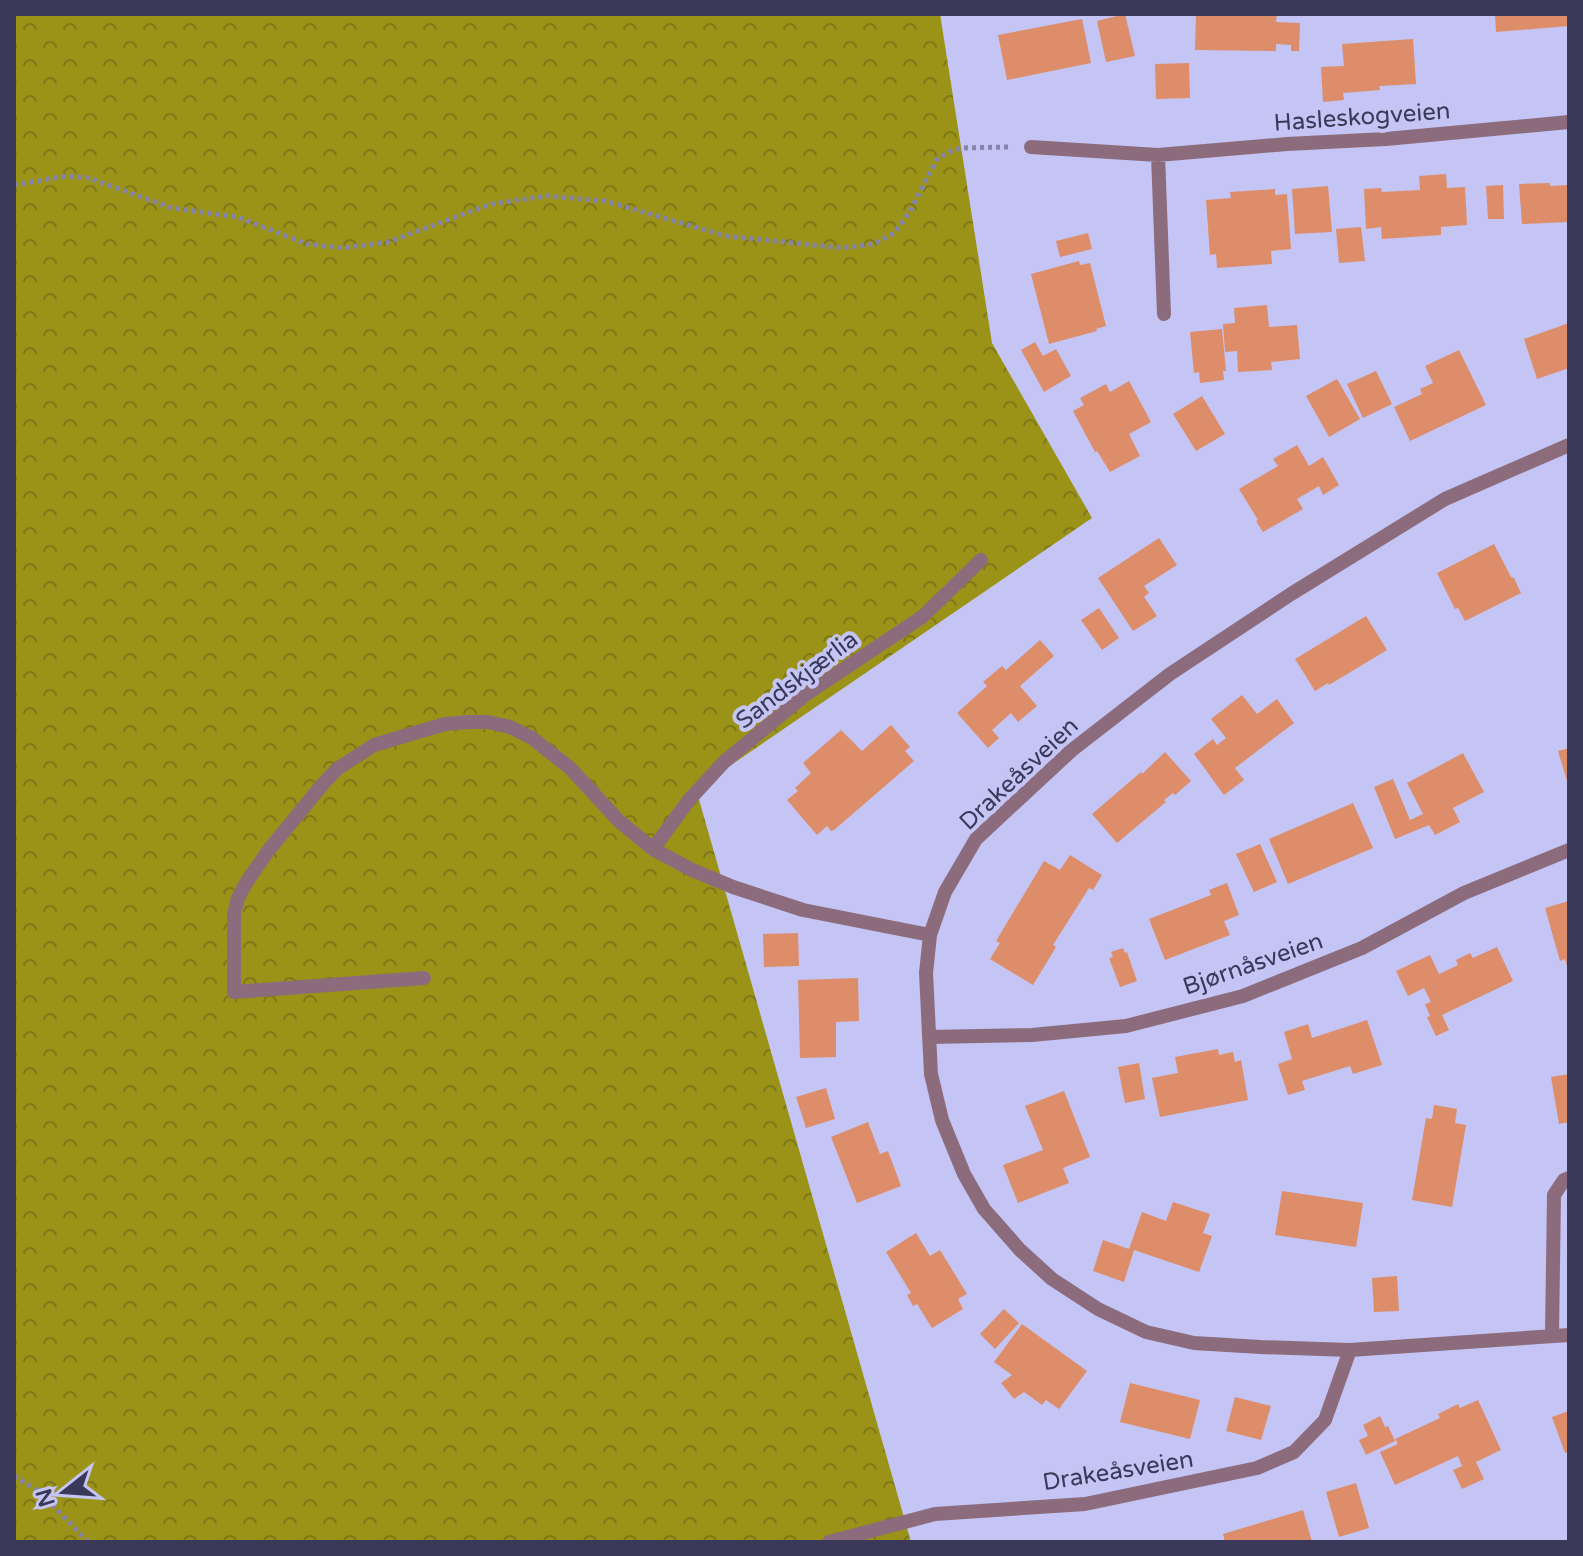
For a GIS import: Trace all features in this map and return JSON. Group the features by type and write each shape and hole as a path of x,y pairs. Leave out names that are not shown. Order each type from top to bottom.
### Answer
{"street":[{"name":"Hasleskogveien","path":"1031,147 1158,155 1569,122"},
{"path":"1158,155 1164,314"},
{"name":"Drakeåsveien","path":"1569,445 1445,499 1291,594 1170,674 1072,750 976,839 945,892 930,935 926,973 931,1074 939,1109 964,1174 984,1209 1020,1250 1052,1279 1098,1309 1146,1332 1194,1343 1260,1347 1350,1350 1569,1335"},
{"name":"Sandskjærlia","path":"653,849 689,800 724,762 805,695 922,617 981,560"},
{"path":"424,978 234,992 234,914 246,883 268,851 337,769 374,745 445,724 488,722 510,727 532,738 570,768 619,821 653,849 692,870 803,910 930,935"},
{"name":"Bjørnåsveien","path":"929,1037 1032,1035 1126,1026 1243,996 1362,948 1464,893 1569,850"},
{"path":"1552,1335 1554,1195 1564,1180 1569,1178"},
{"name":"Drakeåsveien","path":"829,1542 935,1514 1085,1504 1257,1468 1294,1452 1325,1420 1350,1350"}],"path":[{"path":"14,185 67,176 89,178 172,208 237,217 307,244 343,248 388,242 491,204 547,196 605,201 726,236 842,248 874,244 894,233 909,213 937,159 951,151 962,148 1031,147"},
{"path":"14,1476 40,1492 88,1542"}],"green space":[{"path":"14,14 940,14 992,343 1092,518 696,789 911,1542 14,1542"}],"building":[{"path":"1125,14 1135,56 1106,62 1097,21"},
{"path":"1196,14 1277,14 1276,22 1300,23 1299,51 1291,51 1291,45 1276,44 1276,51 1195,50"},
{"path":"1495,14 1569,14 1569,26 1496,32"},
{"path":"1082,19 1091,63 1007,80 998,35"},
{"path":"1413,39 1416,84 1379,86 1380,90 1343,93 1344,100 1323,102 1321,67 1344,66 1342,44"},
{"path":"1189,63 1190,98 1156,99 1155,64"},
{"path":"1446,174 1447,188 1465,187 1467,225 1441,227 1441,235 1382,239 1381,227 1366,229 1364,189 1381,188 1382,192 1420,190 1419,176"},
{"path":"1550,183 1550,186 1569,185 1569,222 1522,224 1519,184"},
{"path":"1503,185 1504,219 1488,219 1486,186"},
{"path":"1328,186 1332,232 1295,234 1292,189"},
{"path":"1275,189 1275,195 1287,194 1291,249 1271,251 1272,264 1217,268 1216,254 1210,255 1206,200 1231,198 1230,192"},
{"path":"1361,227 1365,261 1339,263 1336,229"},
{"path":"1088,233 1092,249 1060,257 1056,241"},
{"path":"1079,261 1080,265 1090,263 1106,326 1049,344 1031,274"},
{"path":"1267,305 1269,327 1297,325 1300,359 1271,362 1272,370 1238,372 1237,351 1225,352 1223,324 1235,323 1234,308"},
{"path":"1569,323 1569,368 1537,379 1524,339"},
{"path":"1222,329 1224,380 1200,383 1199,372 1194,373 1190,332"},
{"path":"1035,342 1043,356 1056,349 1071,376 1044,392 1021,350"},
{"path":"1459,350 1486,405 1410,441 1394,407 1422,394 1420,389 1433,383 1425,366"},
{"path":"1376,371 1392,404 1363,418 1347,384"},
{"path":"1337,379 1360,419 1329,437 1306,396"},
{"path":"1129,381 1151,422 1129,434 1140,456 1110,472 1095,452 1073,411 1084,405 1080,398 1106,384 1110,392"},
{"path":"1202,396 1225,434 1196,451 1173,414"},
{"path":"1297,445 1309,466 1323,457 1339,485 1323,495 1319,486 1297,499 1303,509 1263,532 1239,489 1278,466 1273,459"},
{"path":"1159,538 1177,565 1144,586 1149,593 1144,597 1157,616 1133,631 1098,578"},
{"path":"1494,544 1521,593 1465,621 1458,608 1455,609 1437,573"},
{"path":"1099,608 1119,638 1102,650 1081,620"},
{"path":"1366,616 1387,650 1315,691 1295,659"},
{"path":"1040,640 1054,656 1020,686 1037,706 1018,722 1011,713 992,730 999,738 988,748 957,713 987,686 983,682 1002,666 1006,670"},
{"path":"1242,695 1257,714 1277,699 1294,723 1235,768 1244,780 1224,795 1194,754 1213,739 1217,745 1226,738 1211,719"},
{"path":"891,725 910,747 905,751 914,761 834,830 827,826 817,835 787,800 811,773 803,763 841,730 862,751"},
{"path":"1569,748 1569,784 1568,784 1558,751"},
{"path":"1165,752 1191,781 1164,800 1166,802 1117,843 1092,814"},
{"path":"1463,753 1484,792 1453,808 1460,822 1435,835 1429,825 1395,839 1374,787 1393,779 1410,820 1423,814 1407,783"},
{"path":"1353,803 1373,848 1288,884 1269,839"},
{"path":"1260,844 1277,882 1254,892 1236,854"},
{"path":"1070,855 1102,875 1093,890 1089,888 1053,945 1056,947 1033,985 990,959 1000,943 996,941 1044,861 1060,870"},
{"path":"1227,883 1239,915 1224,921 1230,935 1165,960 1149,919 1211,895 1209,890"},
{"path":"1569,901 1568,969 1565,959 1560,961 1545,908"},
{"path":"798,933 799,966 764,967 763,934"},
{"path":"1497,947 1513,981 1442,1015 1449,1030 1436,1036 1427,1017 1430,1016 1425,1004 1431,1002 1424,988 1408,996 1396,971 1430,955 1439,974 1458,965 1456,960 1470,953 1473,958"},
{"path":"1123,948 1137,981 1120,987 1109,958 1113,957 1111,952"},
{"path":"858,978 859,1021 836,1022 836,1057 800,1058 798,980"},
{"path":"1367,1020 1382,1065 1353,1074 1350,1066 1302,1081 1305,1090 1288,1095 1278,1064 1292,1059 1284,1032 1308,1024 1312,1038"},
{"path":"1218,1049 1219,1055 1233,1052 1235,1062 1241,1060 1248,1100 1160,1117 1152,1078 1178,1073 1175,1057"},
{"path":"1139,1063 1145,1099 1125,1103 1118,1067"},
{"path":"1569,1074 1569,1122 1559,1124 1551,1077"},
{"path":"826,1088 835,1119 806,1128 796,1097"},
{"path":"1064,1091 1090,1157 1063,1168 1069,1183 1018,1203 1003,1165 1043,1150 1025,1106"},
{"path":"1434,1105 1457,1109 1455,1123 1466,1125 1452,1207 1412,1200 1426,1118 1432,1119"},
{"path":"868,1122 880,1154 888,1151 901,1186 857,1203 831,1137"},
{"path":"1282,1191 1363,1203 1356,1247 1275,1235"},
{"path":"1173,1202 1210,1214 1203,1233 1212,1236 1199,1272 1134,1250 1124,1282 1093,1271 1103,1240 1129,1249 1142,1212 1166,1221"},
{"path":"916,1233 930,1256 940,1250 967,1294 958,1299 963,1309 932,1328 917,1304 913,1306 907,1295 911,1293 886,1252"},
{"path":"1397,1276 1399,1311 1374,1312 1372,1278"},
{"path":"1004,1309 1019,1323 995,1349 980,1334"},
{"path":"1022,1324 1087,1371 1059,1409 1046,1400 1042,1405 1024,1392 1014,1399 1001,1383 1012,1375 994,1362"},
{"path":"1130,1383 1200,1400 1190,1439 1120,1422"},
{"path":"1235,1397 1271,1406 1261,1440 1226,1431"},
{"path":"1478,1400 1501,1450 1476,1462 1484,1479 1462,1489 1453,1470 1462,1466 1458,1456 1395,1485 1380,1452 1398,1444 1395,1439 1440,1418 1438,1414 1458,1404 1460,1408"},
{"path":"1569,1411 1569,1452 1565,1453 1552,1417"},
{"path":"1380,1416 1395,1441 1366,1455 1359,1440 1368,1436 1363,1425"},
{"path":"1356,1483 1369,1528 1339,1537 1326,1492"},
{"path":"1303,1510 1312,1542 1225,1542 1223,1534"}]}
